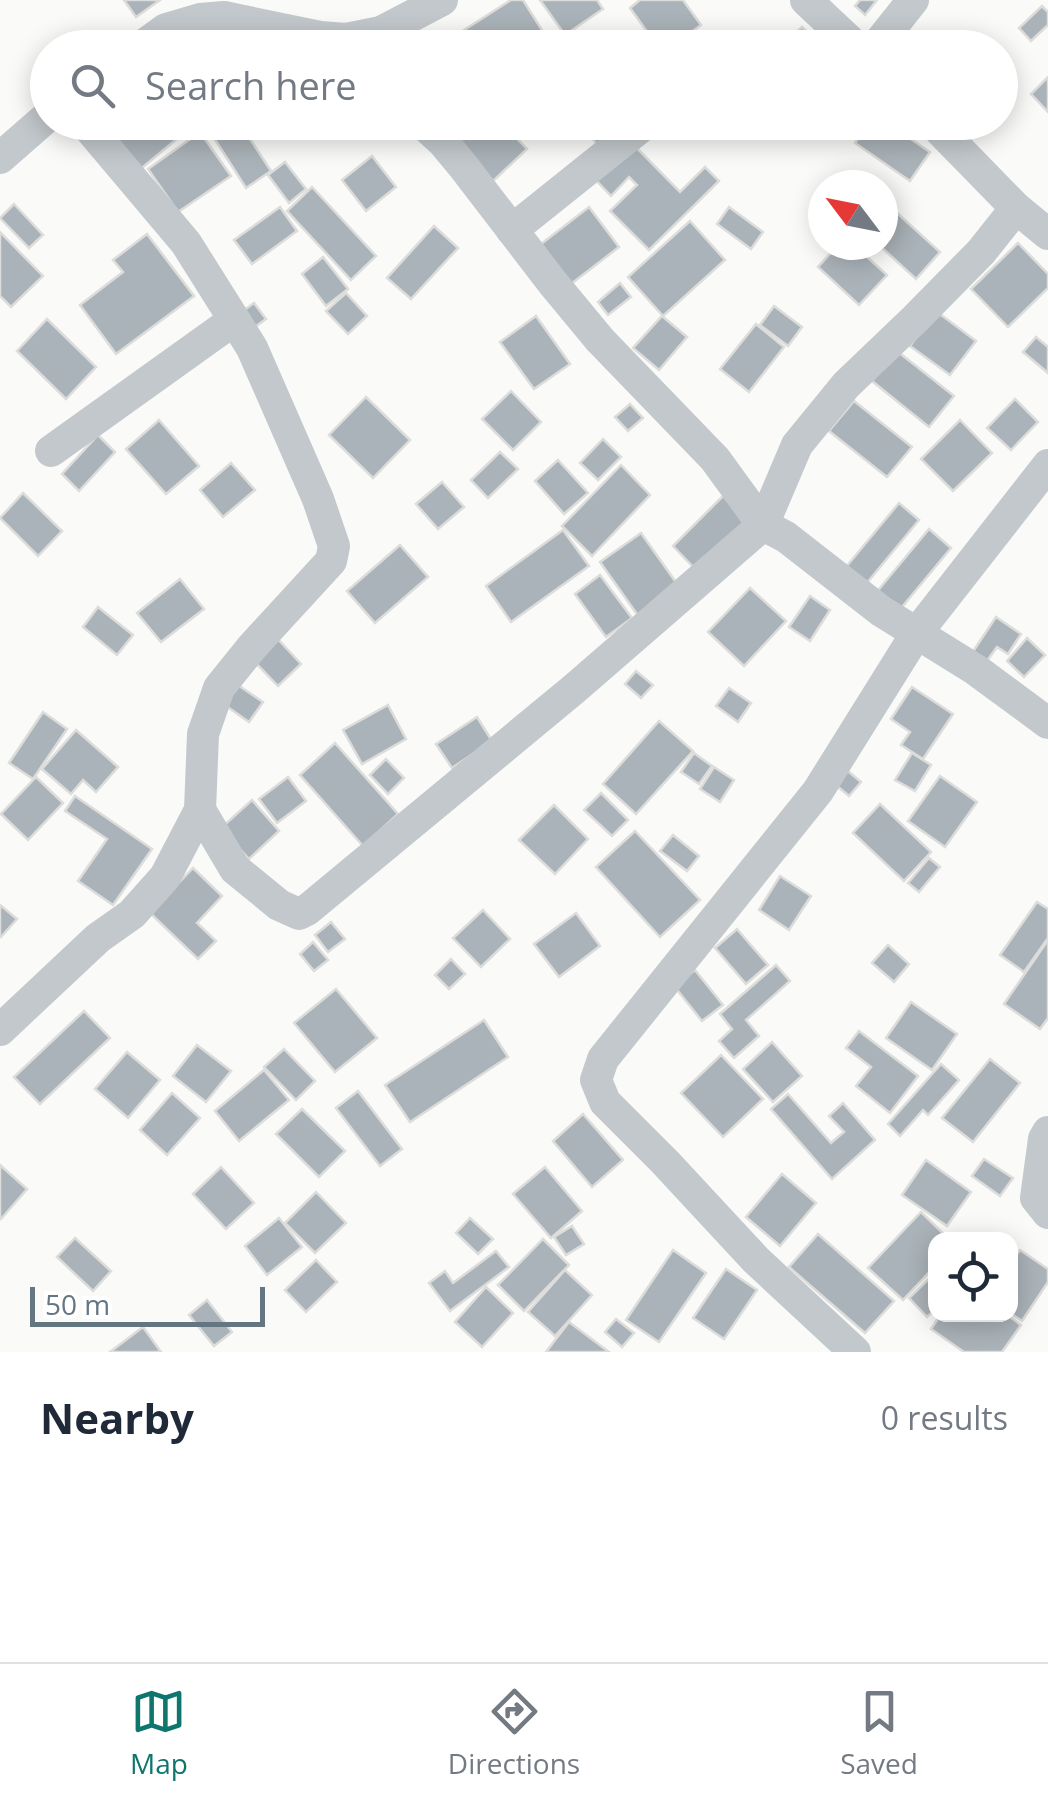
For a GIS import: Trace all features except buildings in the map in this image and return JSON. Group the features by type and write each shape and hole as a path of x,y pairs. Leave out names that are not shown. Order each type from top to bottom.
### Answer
{"street":[{"path":"385,30 442,0"},
{"path":"806,0 838,30"},
{"path":"890,30 914,0"},
{"path":"166,30 200,19 224,17 286,30"},
{"path":"0,158 30,132"},
{"path":"0,1030 98,938 132,914 165,877 200,810 203,734 220,688 252,647 331,562 334,546 318,499 252,348 186,243 99,140"},
{"path":"439,140 600,340 715,459 764,525 786,537 881,611 976,670 1048,722"},
{"path":"512,230 624,140"},
{"path":"950,140 1016,208 1048,234"},
{"path":"200,810 236,868 279,905 299,914 307,910 574,690 764,525 797,445 846,385 981,252 1016,208"},
{"path":"51,451 234,320"},
{"path":"854,1352 756,1260 605,1102 596,1080 603,1059 818,791 916,634 1048,465"},
{"path":"1048,1132 1036,1198 1048,1212"}]}
